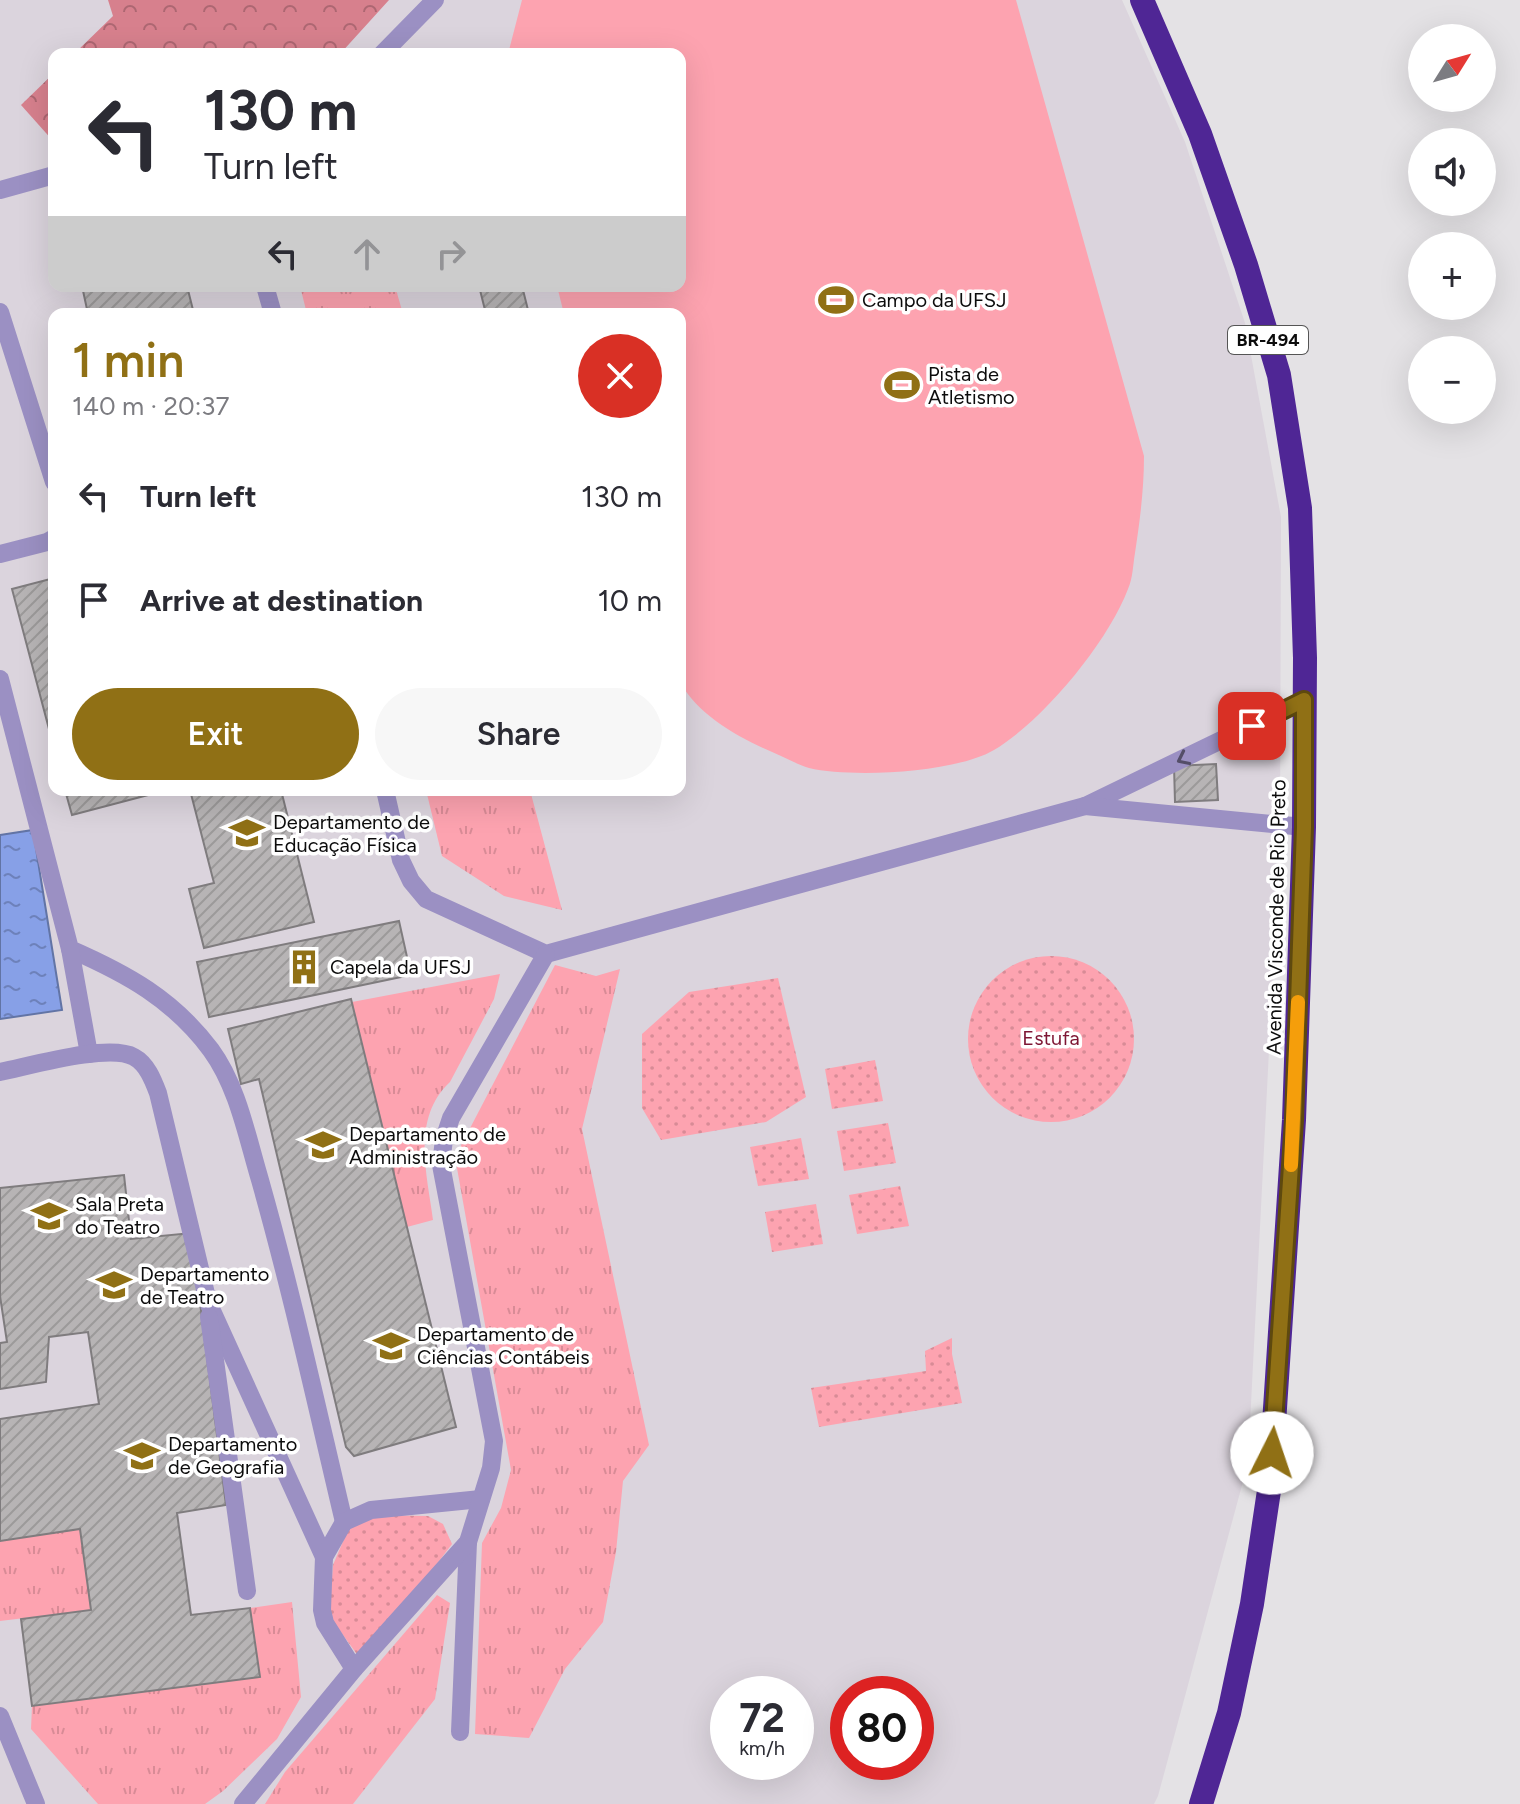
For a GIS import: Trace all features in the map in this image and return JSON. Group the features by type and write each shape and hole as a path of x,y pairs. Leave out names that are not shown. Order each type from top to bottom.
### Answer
{"highway":[{"name":"Avenida Visconde de Rio Preto","path":"1142,0 1200,134 1246,265 1279,375 1300,508 1305,658 1304,827 1294,1120 1270,1484 1252,1604 1229,1713 1201,1804"}],"lane":[{"path":"388,48 435,0"},
{"path":"0,190 48,177"},
{"path":"0,312 48,463"},
{"path":"0,554 48,541"},
{"path":"0,679 70,949 89,1054"},
{"path":"386,796 401,860 411,881 426,899 546,954 1085,806 1304,700"},
{"path":"1085,806 1304,827"},
{"path":"70,949 118,969 173,1006 212,1052 236,1098 278,1244 344,1522"},
{"path":"460,1732 468,1542 491,1468 494,1441 441,1165 444,1139 451,1118 546,954"},
{"path":"0,1072 89,1054 123,1052 137,1058 148,1071 158,1093 208,1302 247,1591"},
{"path":"208,1302 324,1557"},
{"path":"354,1669 325,1623 321,1596 324,1557 344,1522 371,1510 481,1499"},
{"path":"243,1804 354,1669 468,1542"},
{"path":"0,1716 36,1804"}],"shaded area":[{"path":"0,0 1122,0 1185,142 1245,323 1281,517 1280,834 1248,1463 1154,1804 0,1804"}],"green space":[{"path":"108,0 389,0 345,48 80,48 113,16"},
{"name":"Pista de Atletismo","path":"522,0 1016,0 1144,456 1144,468 1132,576 1119,610 1072,678 1013,737 977,758 955,764 876,773 828,771 798,764 752,743 711,717 689,695 686,691 686,308 562,308 558,292 686,292 686,48 510,48"},
{"path":"48,79 48,135 21,105"},
{"path":"302,292 397,292 401,308 306,308"},
{"path":"427,796 532,796 562,910 504,896 442,856"},
{"name":"Estufa","path":"1051,956 1083,962 1110,980 1128,1007 1134,1039 1128,1071 1110,1098 1083,1116 1051,1122 1019,1116 992,1098 974,1071 968,1039 974,1007 992,980 1019,962"},
{"path":"555,965 596,976 620,969 582,1129 649,1445 623,1481 616,1552 603,1622 565,1669 529,1738 475,1734 482,1543 501,1508 511,1470 455,1157"},
{"path":"500,974 494,999 450,1082 430,1112 426,1129 425,1166 433,1220 407,1227 352,1002"},
{"path":"778,978 806,1097 766,1122 661,1140 642,1108 642,1034 689,992"},
{"path":"875,1060 883,1101 832,1109 825,1069"},
{"path":"888,1123 896,1163 844,1171 837,1131"},
{"path":"801,1138 809,1179 758,1186 750,1147"},
{"path":"900,1186 909,1226 857,1234 849,1195"},
{"path":"816,1204 823,1244 772,1252 765,1212"},
{"path":"952,1338 952,1354 962,1403 819,1427 811,1388 926,1371 925,1351"},
{"path":"369,1515 428,1516 443,1524 452,1544 359,1657 329,1616 333,1565 350,1525"},
{"path":"80,1529 91,1610 0,1621 0,1541"},
{"path":"437,1595 450,1603 435,1699 353,1804 265,1804 285,1772"},
{"path":"292,1602 301,1697 277,1739 223,1791 205,1804 98,1804 31,1729 32,1706 259,1677 250,1608"}],"water":[{"path":"33,830 62,1010 0,1019 0,835"}],"building":[{"path":"83,292 188,292 192,308 87,308"},
{"path":"480,292 524,292 528,308 484,308"},
{"path":"48,580 48,725 12,589"},
{"path":"1216,764 1218,800 1175,802 1174,766"},
{"path":"67,796 144,796 72,815"},
{"name":"Departamento de Educação Física","path":"192,796 282,796 314,922 204,948 189,889 214,883"},
{"name":"Capela da UFSJ","path":"399,921 411,975 209,1017 197,962"},
{"path":"351,999 456,1427 354,1456 346,1447 259,1079 241,1084 228,1029"},
{"path":"124,1175 131,1239 191,1233 226,1505 177,1513 191,1615 250,1608 260,1677 32,1706 21,1619 91,1610 80,1529 0,1541 0,1419 99,1404 88,1332 49,1337 46,1382 0,1389 0,1343 7,1342 0,1296 0,1188"}],"slow traffic":[{"path":"1291,1165 1298,1002"}],"place":[{"name":"Campo da UFSJ","path":"836,300"},
{"name":"Pista de Atletismo","path":"902,385"},
{"name":"Departamento de Educação Física","path":"247,833"},
{"name":"Capela da UFSJ","path":"304,967"},
{"name":"Departamento de Administração","path":"323,1145"},
{"name":"Sala Preta do Teatro","path":"49,1216"},
{"name":"Departamento de Teatro","path":"114,1285"},
{"name":"Departamento de Ciências Contábeis","path":"391,1346"},
{"name":"Departamento de Geografia","path":"142,1456"}],"route":[{"path":"1252,726 1304,700 1304,827 1294,1120 1272,1453"}]}
